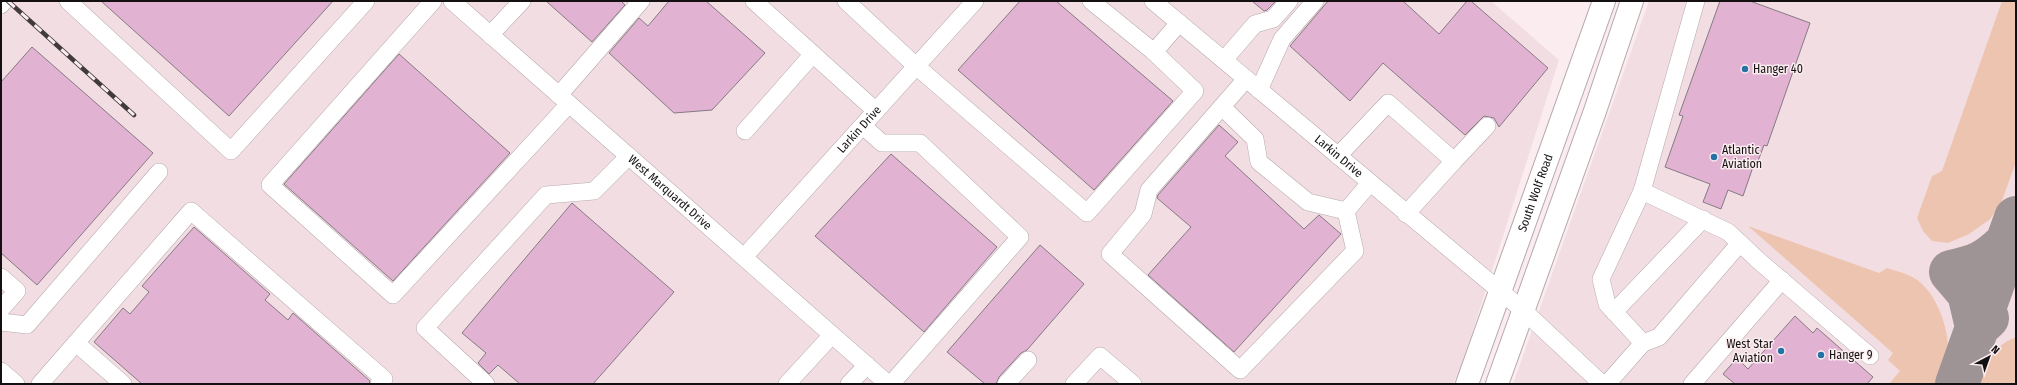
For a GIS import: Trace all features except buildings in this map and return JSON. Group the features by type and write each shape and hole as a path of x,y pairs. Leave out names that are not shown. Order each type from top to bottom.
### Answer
{"main road":[{"name":"South Wolf Road","path":"1467,384 1604,1"},
{"path":"1497,384 1595,111 1632,1"}],"street":[{"path":"1,5 4,1"},
{"path":"68,1 231,151 366,1"},
{"path":"433,1 270,185 394,295 564,99 641,1"},
{"name":"West Marquardt Drive","path":"452,1 889,384"},
{"path":"490,35 522,1"},
{"path":"754,1 876,111"},
{"path":"846,1 916,66 1087,213 1195,90 1154,52 1091,1"},
{"name":"Larkin Drive","path":"744,257 975,1"},
{"path":"1224,60 1255,24 1273,19 1289,1"},
{"path":"1315,1 1282,38 1252,84 1222,107 1149,190 1143,214 1110,254 1240,370 1355,251 1346,211"},
{"path":"1643,343 1607,304 1601,280 1642,191 1696,1"},
{"name":"Larkin Drive","path":"1163,4 1179,23 1524,311 1602,384"},
{"path":"1154,52 1179,23"},
{"path":"745,131 814,54"},
{"path":"1338,156 1388,103 1454,161"},
{"path":"1222,107 1256,139 1259,162 1308,202 1346,211"},
{"path":"863,126 882,143 920,143 1020,238 889,384"},
{"path":"1406,214 1486,126"},
{"path":"486,384 425,328 546,195 594,191 629,156"},
{"path":"1,322 27,324 159,172"},
{"path":"1346,211 1370,184"},
{"path":"1642,191 1728,232 1870,356"},
{"path":"40,384 191,211 384,379 380,384"},
{"path":"1614,312 1703,219"},
{"path":"1607,384 1643,343 1659,337 1740,243"},
{"path":"1,277 17,291 1,309"},
{"path":"1692,384 1782,280"},
{"path":"787,384 832,334"},
{"path":"76,343 123,384"},
{"path":"1074,384 1100,356 1133,384"},
{"path":"1006,384 1028,360"},
{"path":"849,384 867,365"},
{"path":"1,371 16,384"}],"shaded area":[{"path":"1,1 1491,1 1559,60 1461,368 1453,384 1,384"},
{"path":"1649,1 2016,1 2016,384 1513,384"},
{"path":"2002,1 2016,1 2016,162 2000,206 1989,220 1969,234 1948,243 1932,241 1923,231 1917,218 1932,176 1942,171"},
{"path":"1748,226 1879,273 1887,268 1901,272 1911,276 1922,284 1929,292 1941,313 1947,337 1947,358 1936,384 1889,384 1900,371 1888,360 1893,353"},
{"path":"2016,337 2016,384 1975,384 1981,369 1990,356 2008,340"}],"taxiway":[{"path":"1957,384 2016,218"},
{"path":"1987,318 1977,327 1969,293 1951,272 1969,268 1988,259 2007,243"}],"railway":[{"path":"8,1 134,115"}],"place":[{"name":"Hanger 40","path":"1745,69"},
{"name":"Atlantic Aviation","path":"1714,157"},
{"name":"West Star Aviation","path":"1781,351"},
{"name":"Hanger 9","path":"1821,355"}]}
